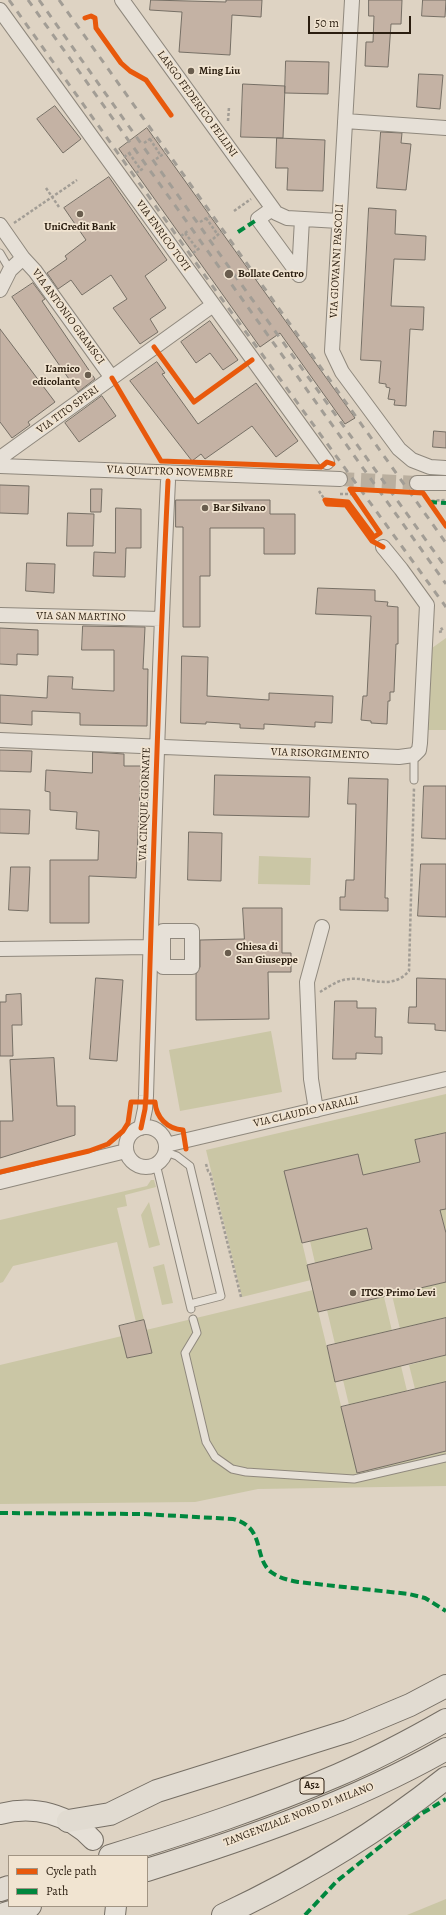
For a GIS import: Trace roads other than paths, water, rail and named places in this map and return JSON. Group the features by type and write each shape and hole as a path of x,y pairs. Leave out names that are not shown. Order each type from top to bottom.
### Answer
{"highway":[{"path":"68,1821 110,1814 157,1791 348,1731 410,1705 446,1686"},
{"name":"TANGENZIALE NORD DI MILANO","path":"113,1855 221,1820 331,1778 383,1755 446,1720"},
{"name":"TANGENZIALE NORD DI MILANO","path":"148,1870 297,1818 394,1776 446,1749"},
{"path":"223,1915 256,1900 328,1860 382,1825 446,1778"},
{"path":"2,1915 27,1907"}],"street":[{"name":"LARGO FEDERICO FELLINI","path":"122,0 272,209 281,216 339,221"},
{"name":"VIA GIOVANNI PASCOLI","path":"352,0 332,352 342,372 399,449 412,460 430,467 446,468"},
{"name":"VIA ENRICO TOTI","path":"1,12 327,462"},
{"path":"345,121 446,128"},
{"path":"272,209 258,219 299,275 302,219"},
{"name":"VIA ANTONIO GRAMSCI","path":"0,225 112,378"},
{"path":"3,280 23,258"},
{"name":"VIA TITO SPERI","path":"0,458 213,305"},
{"name":"VIA QUATTRO NOVEMBRE","path":"0,466 340,479"},
{"name":"VIA CINQUE GIORNATE","path":"141,1128 146,1096 161,619 168,481"},
{"path":"417,483 446,483"},
{"path":"382,541 427,605 420,743 418,750 414,755"},
{"name":"VIA SAN MARTINO","path":"0,615 161,619"},
{"name":"VIA RISORGIMENTO","path":"0,740 399,758 414,755"},
{"path":"316,1110 310,1080 307,982 322,927"},
{"path":"0,949 150,948"},
{"name":"VIA CLAUDIO VARALLI","path":"166,1149 316,1110 446,1079"},
{"path":"141,1128 154,1128 160,1132 166,1149 161,1161 155,1165 147,1167 137,1165 132,1162 126,1151 129,1136 136,1129 141,1128"},
{"path":"0,1182 126,1151"},
{"path":"4,1812 40,1811 68,1821 82,1829 93,1840"}],"lane":[{"path":"0,253 3,280"},
{"path":"414,755 414,780"},
{"path":"155,1165 191,1306 221,1296 190,1166 166,1149"},
{"path":"194,1319 197,1333 185,1353 206,1442 215,1457 226,1466 246,1472 354,1479 446,1458"}],"tunnel":[{"path":"340,479 417,483"}],"railway":[{"path":"9,0 216,291 446,607"},
{"path":"28,0 446,584"},
{"path":"39,0 236,277 446,568"},
{"path":"59,0 446,543"}],"place":[{"name":"Ming Liu","path":"191,71"},
{"name":"UniCredit Bank","path":"80,214"},
{"name":"Bollate Centro","path":"229,274"},
{"name":"L'amico edicolante","path":"88,375"},
{"name":"Bar Silvano","path":"205,508"},
{"name":"Chiesa di San Giuseppe","path":"228,953"},
{"name":"ITCS Primo Levi","path":"353,1293"}]}
